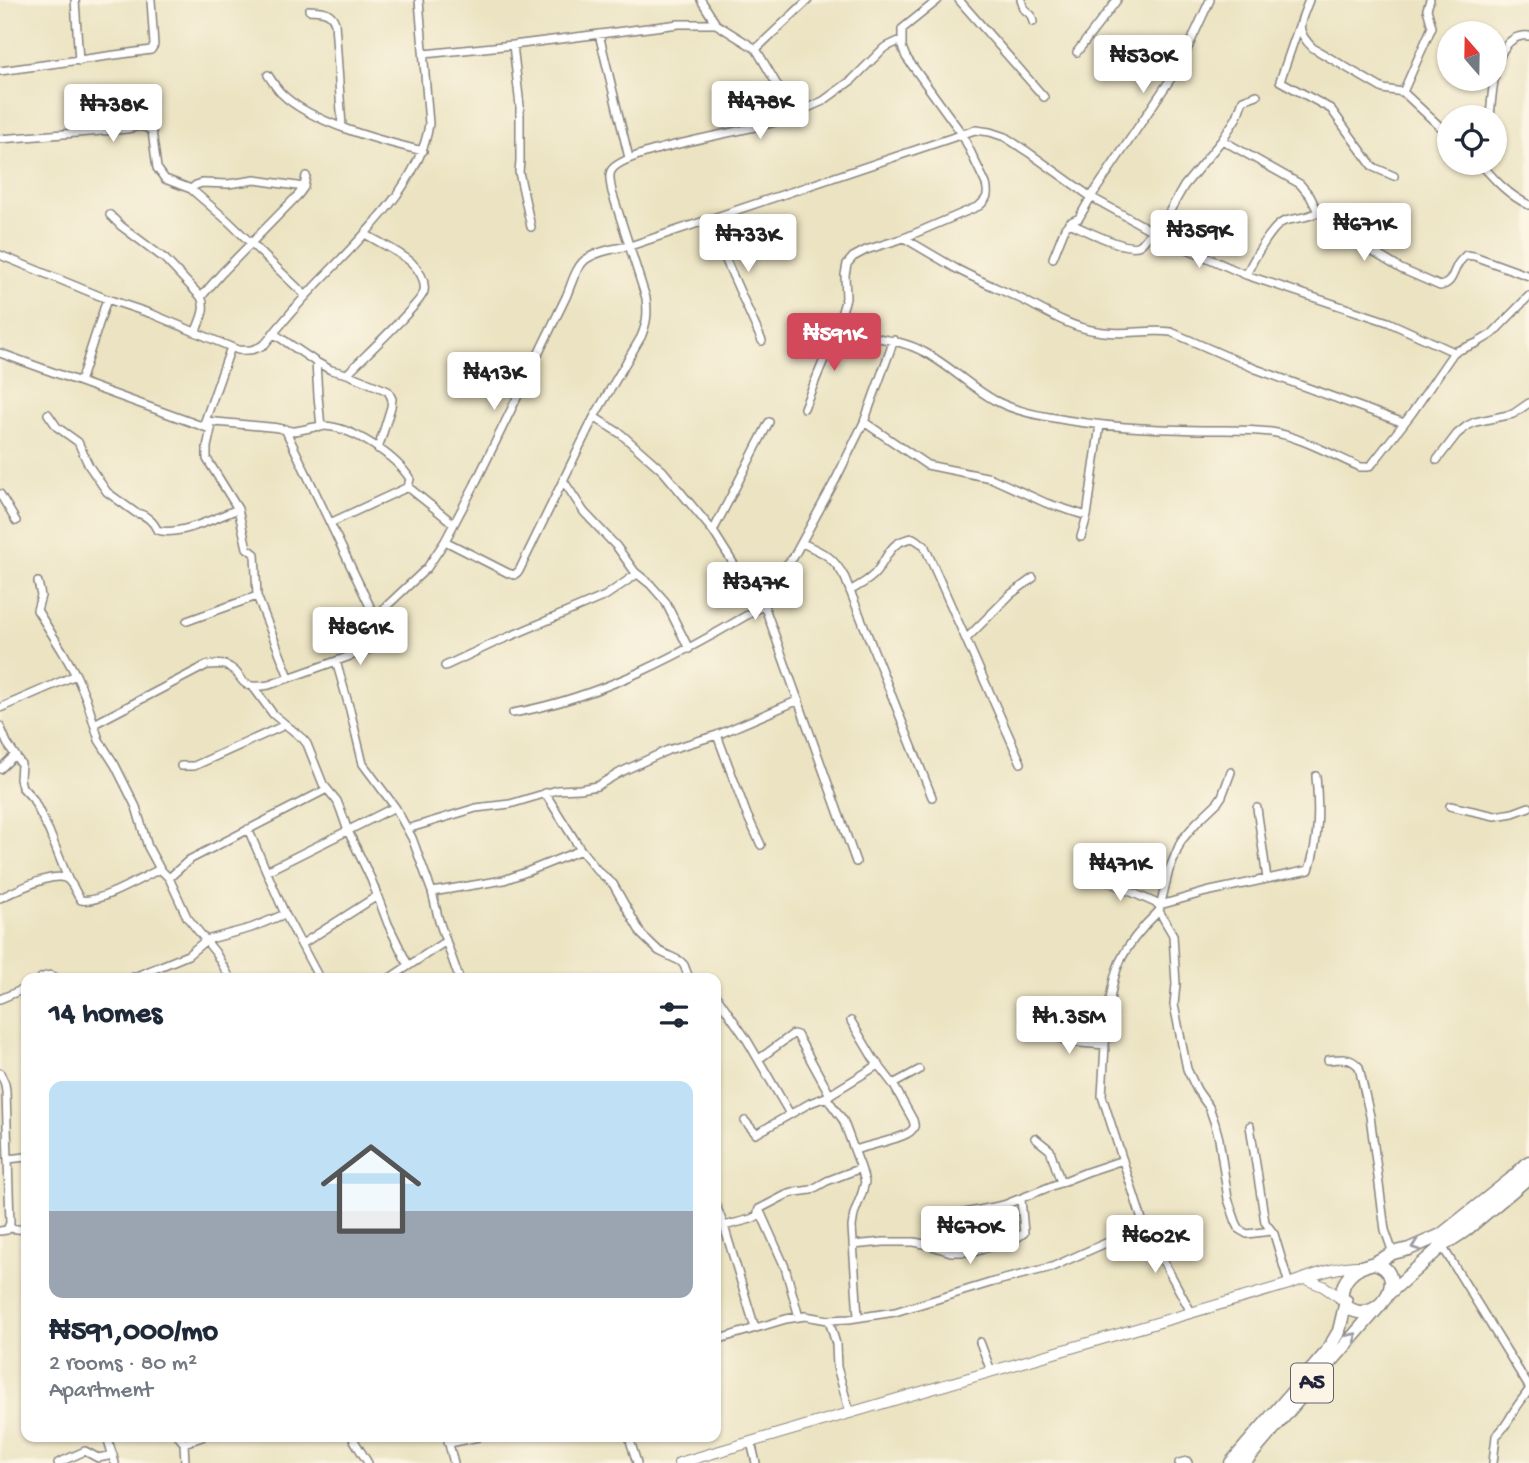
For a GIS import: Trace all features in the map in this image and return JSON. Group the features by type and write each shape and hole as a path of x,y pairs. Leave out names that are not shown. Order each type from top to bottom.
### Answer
{"highway":[{"name":"A5","path":"1231,1463 1326,1353 1339,1331 1344,1300 1341,1291 1350,1275 1393,1253 1441,1235 1529,1162"},
{"name":"A5","path":"1244,1463 1385,1299 1442,1246 1466,1230 1529,1177"},
{"path":"1344,1300 1345,1305 1356,1312 1365,1312 1385,1299 1390,1277 1387,1270 1381,1265 1368,1264"}],"main road":[{"path":"679,1463 1349,1265 1368,1264"},
{"path":"1304,1279 1323,1286 1344,1300"}],"street":[{"path":"75,0 79,61"},
{"path":"0,71 151,50 154,45 151,0"},
{"path":"0,255 238,350 257,349 265,344 365,234 410,176 422,151 429,124 419,0"},
{"path":"445,541 514,575 519,571 594,417 641,337 648,312 646,298 612,192 609,177 611,169 629,158 704,137 764,126 782,117 786,110 786,100 757,49 716,24 701,0"},
{"path":"757,49 808,0"},
{"path":"804,408 838,328 846,299 847,264 853,257 979,206 987,198 986,184 962,134 906,58 902,47 902,29 938,0"},
{"path":"959,0 1044,97"},
{"path":"1021,0 1033,22"},
{"path":"1077,52 1117,0"},
{"path":"1053,258 1069,223 1079,218 1180,65 1210,0"},
{"path":"1309,0 1280,81 1331,109 1373,167 1394,176"},
{"path":"1403,92 1432,27 1427,9 1430,0"},
{"path":"309,10 327,12 335,23 342,127"},
{"path":"424,54 679,24 716,24"},
{"path":"1300,25 1303,38 1313,48 1383,89 1403,92 1437,124"},
{"path":"599,34 629,158"},
{"path":"1491,105 1497,60 1511,41 1524,35 1529,36"},
{"path":"786,110 805,109 823,101 852,80 884,48 901,40"},
{"path":"513,45 520,106 519,172 531,227"},
{"path":"268,75 280,93 314,116 377,139 422,151"},
{"path":"1069,223 1115,243 1134,247 1140,245 1154,233 1184,186 1222,140 1237,117 1242,100 1257,95"},
{"path":"0,139 147,127 152,131 157,168 165,179 191,189 306,296"},
{"path":"376,617 428,568 445,541 584,261 616,248 630,246 975,130 1005,137 1091,197 1154,233 1245,275 1388,322 1454,352"},
{"path":"1222,140 1300,184 1318,212 1350,238 1391,263 1440,286 1450,282 1458,263 1466,255 1529,276"},
{"path":"1489,175 1514,198 1529,205"},
{"path":"201,297 304,187 306,176"},
{"path":"191,189 202,184 255,180 304,187"},
{"path":"1245,275 1279,225 1318,212"},
{"path":"110,215 165,259 201,297 204,305 196,331"},
{"path":"708,220 762,341"},
{"path":"347,373 415,306 424,292 424,281 412,263 365,234"},
{"path":"904,238 957,269 1076,327 1123,334 1156,330 1171,332 1256,369 1404,423"},
{"path":"838,328 894,340 923,351 992,399 1012,409 1100,425 1273,432 1360,467 1368,467 1404,423 1454,352 1478,343 1492,334 1529,296"},
{"path":"80,382 107,299"},
{"path":"273,334 331,370 347,373 383,388 391,395 391,407 378,449"},
{"path":"752,593 783,570 802,543 864,422 894,340"},
{"path":"205,421 231,347"},
{"path":"0,353 211,429"},
{"path":"316,362 321,427"},
{"path":"1437,460 1457,433 1466,426 1513,414 1529,403"},
{"path":"48,414 57,427 78,442 89,466 107,492 154,523 157,530 165,532 181,529 238,509"},
{"path":"594,417 621,434 663,471 713,531 752,593 764,605 856,862"},
{"path":"205,421 211,429 207,459 238,509 247,548 255,554 257,596 289,677"},
{"path":"205,421 292,431 321,427 343,430 365,439 406,472 410,480 408,487 330,523"},
{"path":"713,531 769,422"},
{"path":"864,422 927,465 991,478 1046,503 1087,516"},
{"path":"1081,537 1087,516 1100,425"},
{"path":"254,688 270,685 370,649 377,644 379,636 376,617 285,429"},
{"path":"564,481 584,512 664,601 689,649"},
{"path":"408,487 454,524"},
{"path":"0,494 16,521"},
{"path":"850,591 876,573 891,549 901,540 913,538 924,545 1021,763"},
{"path":"802,543 834,561 845,578 932,797"},
{"path":"445,666 605,596 637,574"},
{"path":"966,639 1011,594 1033,578"},
{"path":"38,582 41,596 37,610 76,675 99,740 136,807 148,847 160,869 169,878 187,916 215,952 227,973"},
{"path":"187,621 257,596"},
{"path":"513,713 544,707 596,691 689,649 764,605"},
{"path":"336,661 363,764 395,807 407,830 432,892 457,973"},
{"path":"94,724 208,665 223,664 234,671 245,684 254,688 273,713 307,744 320,777 337,802 408,965"},
{"path":"0,708 76,675"},
{"path":"407,830 476,808 510,804 545,793 597,786 649,758 717,735 799,700"},
{"path":"181,766 194,766 285,725"},
{"path":"0,726 21,764 19,779 22,787 33,799 68,880 79,897 90,901 160,869"},
{"path":"717,735 761,845"},
{"path":"0,769 15,755"},
{"path":"1160,908 1181,841 1222,796 1231,772"},
{"path":"1191,1312 1144,1226 1102,1096 1110,1002 1117,967 1144,925 1160,908 1206,892 1309,870 1313,859 1319,809 1316,776"},
{"path":"169,878 189,860 327,789"},
{"path":"545,793 581,850 612,884 642,934 659,951 680,961 687,973"},
{"path":"1450,806 1495,816 1529,807"},
{"path":"267,871 395,807"},
{"path":"1257,808 1267,879"},
{"path":"248,829 285,914 316,973"},
{"path":"432,892 504,880 581,850"},
{"path":"1091,874 1160,908 1173,935 1174,1005 1187,1069 1215,1124 1228,1199 1240,1230 1247,1234 1271,1230"},
{"path":"0,898 50,878 62,877 68,880"},
{"path":"302,944 377,896"},
{"path":"144,973 188,955 206,940 251,928 285,914"},
{"path":"397,973 446,941"},
{"path":"0,999 21,990"},
{"path":"721,1002 740,1028 790,1114"},
{"path":"1024,1020 1068,1042 1105,1045"},
{"path":"851,1021 893,1084 914,1126 904,1135 855,1150"},
{"path":"759,1059 793,1034 797,1035 843,1120 862,1168 864,1182 852,1227 858,1317"},
{"path":"1328,1060 1347,1058 1355,1061 1359,1067 1370,1116 1385,1230 1393,1253"},
{"path":"745,1121 756,1134 828,1096 878,1065"},
{"path":"893,1084 919,1070"},
{"path":"0,1073 6,1091 9,1228"},
{"path":"1250,1126 1265,1222 1271,1230 1289,1284"},
{"path":"1035,1139 1051,1150 1061,1184"},
{"path":"8,1159 21,1158"},
{"path":"944,1250 942,1227 945,1219 1004,1205 1123,1160"},
{"path":"724,1226 757,1216 759,1209 786,1195 811,1190 862,1168"},
{"path":"853,1245 914,1242 951,1252 974,1252 1022,1235 1025,1228 1021,1199"},
{"path":"759,1209 785,1267 799,1317"},
{"path":"721,1218 755,1328"},
{"path":"721,1338 805,1316 829,1320 895,1312 1052,1267 1144,1226"},
{"path":"0,1231 9,1228 21,1229"},
{"path":"1442,1246 1529,1389 1496,1436 1493,1463"},
{"path":"829,1320 836,1344 837,1367 850,1413"},
{"path":"980,1342 991,1371"},
{"path":"58,1463 85,1451 98,1458 114,1459 109,1442"},
{"path":"181,1442 185,1463"},
{"path":"355,1442 367,1461 357,1463"},
{"path":"449,1442 454,1463"},
{"path":"631,1442 637,1463"},
{"path":"751,1442 756,1463"},
{"path":"1179,1463 1188,1463"}]}
